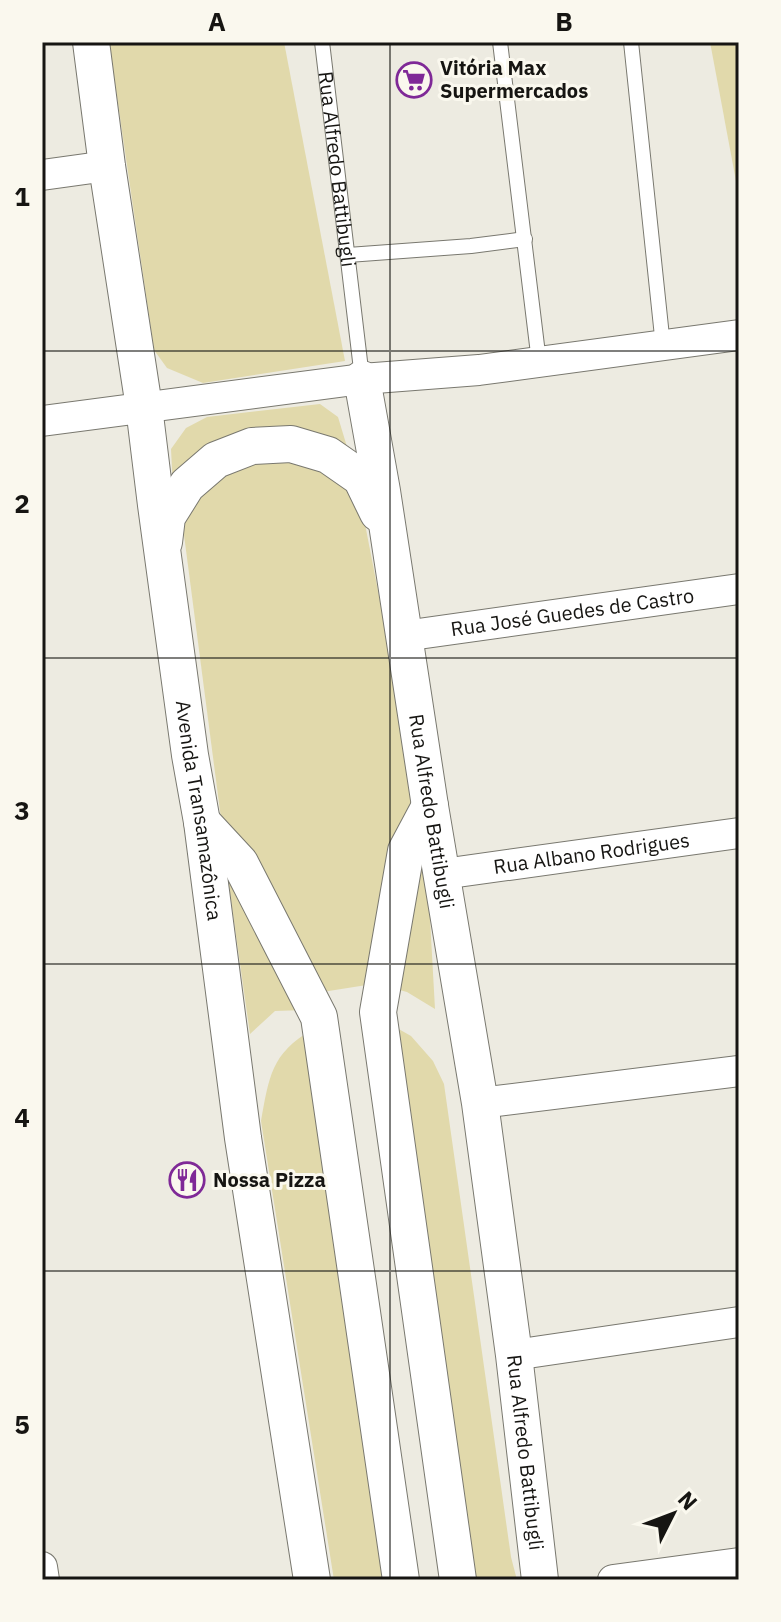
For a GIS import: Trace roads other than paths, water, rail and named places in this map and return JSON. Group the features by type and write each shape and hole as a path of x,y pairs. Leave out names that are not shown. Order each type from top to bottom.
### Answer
{"street":[{"name":"Avenida Transamazônica","path":"91,42 190,755 202,822 243,1138 312,1579"},
{"path":"42,175 107,166"},
{"path":"42,421 362,379 479,370 739,335"},
{"name":"Rua Alfredo Battibugli","path":"362,379 480,1103 540,1580"},
{"path":"163,558 167,517 187,485 216,460 252,446 291,444 328,455 361,478 391,548"},
{"name":"Rua José Guedes de Castro","path":"404,636 739,589"},
{"path":"430,806 406,851 378,1012 458,1580"},
{"path":"202,822 240,863 319,1017 401,1580"},
{"name":"Rua Albano Rodrigues","path":"443,874 739,833"},
{"path":"480,1103 739,1071"},
{"path":"514,1355 739,1322"},
{"path":"613,1580 739,1563"},
{"path":"42,1567 44,1580"}],"lane":[{"name":"Rua Alfredo Battibugli","path":"322,42 362,379"},
{"path":"500,42 539,362"},
{"path":"631,42 663,346"},
{"path":"348,255 525,239"}],"place":[{"name":"Vitória Max Supermercados","path":"414,80"},
{"name":"Nossa Pizza","path":"187,1180"}]}
